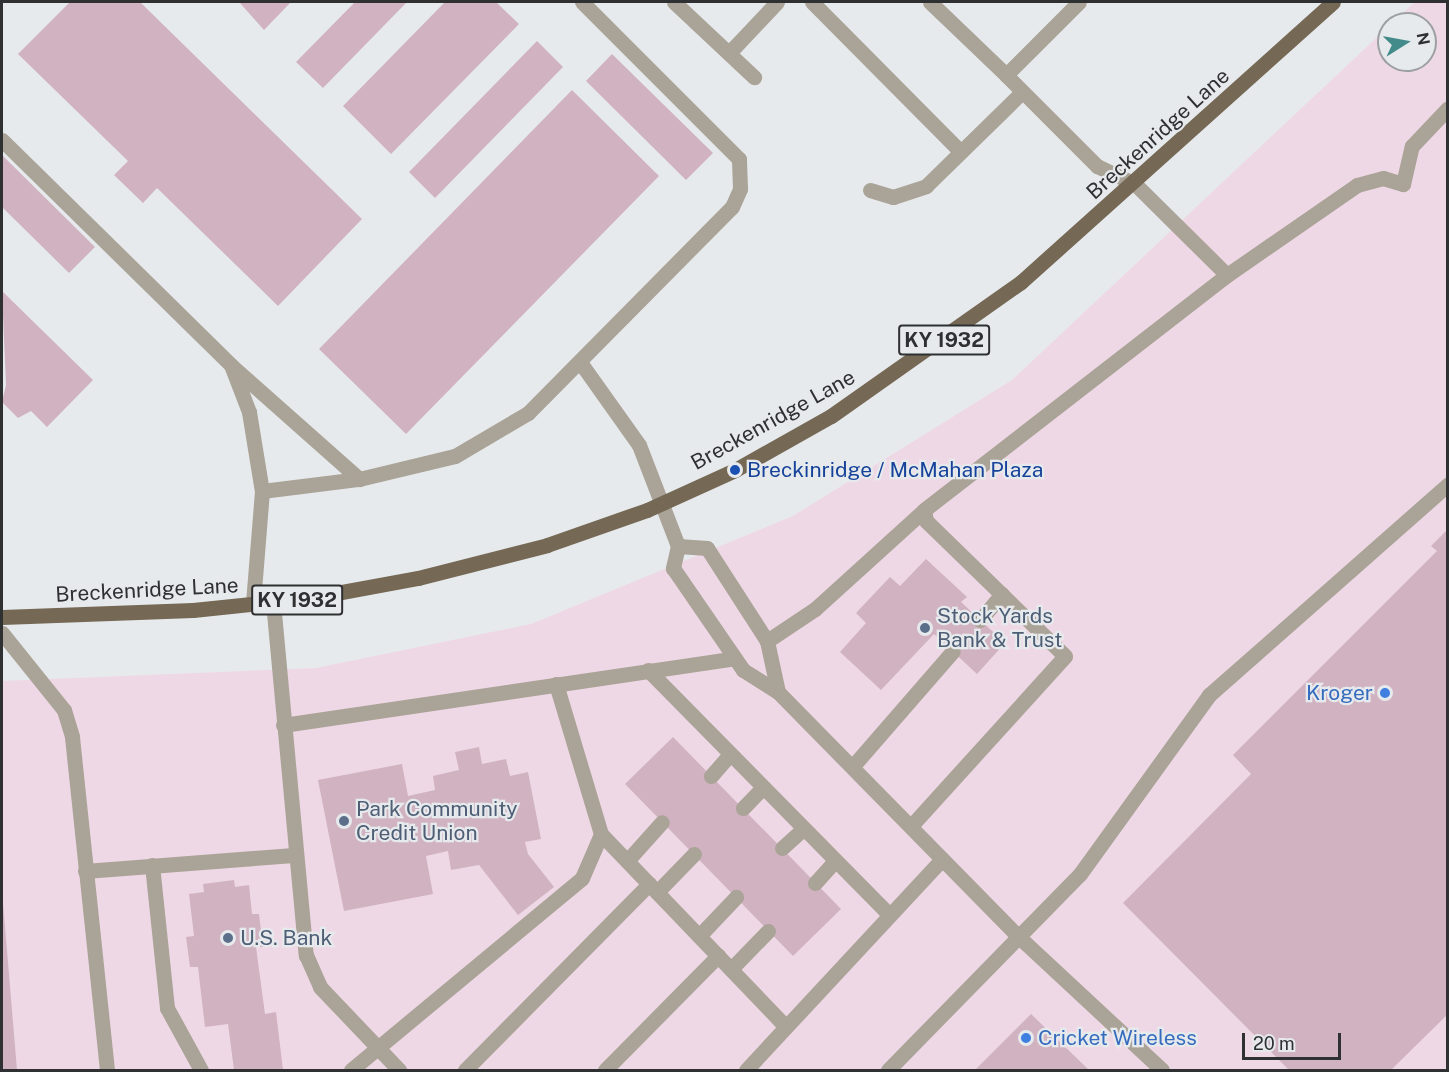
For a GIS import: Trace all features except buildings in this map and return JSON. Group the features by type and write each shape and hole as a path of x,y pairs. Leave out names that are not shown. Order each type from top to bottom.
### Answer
{"main road":[{"name":"Breckenridge Lane","path":"2,617 253,604 418,578 547,545 664,502 831,416 960,329 1135,184 1333,2"}],"street":[{"path":"262,491 359,479 455,456 528,412 732,207 740,189 739,159 723,138 582,2"},
{"path":"674,2 754,77"},
{"path":"729,53 777,2"},
{"path":"812,2 961,152"},
{"path":"930,2 1097,166 1135,184 1227,275"},
{"path":"1006,75 1079,2"},
{"path":"870,190 893,197 926,186 1022,92"},
{"path":"767,640 815,609 924,510 1227,275 1357,184 1383,178 1403,184 1412,146 1445,114"},
{"path":"2,140 231,365 359,479"},
{"path":"580,362 639,445 664,502 678,546 673,568 743,670 778,692 854,766 1020,938 1162,1071"},
{"path":"231,365 249,412 262,491 253,604"},
{"path":"888,1071 1080,874 1209,694 1448,484"},
{"path":"911,826 1065,656 926,521 924,510"},
{"path":"678,546 707,548 767,640 778,692"},
{"path":"980,620 1002,594"},
{"path":"273,602 293,855 306,955 320,987 399,1071"},
{"path":"2,633 64,710 72,737 79,829 107,1071"},
{"path":"854,766 952,651"},
{"path":"283,725 734,658"},
{"path":"648,670 834,861 890,915"},
{"path":"556,684 601,834 786,1027"},
{"path":"711,776 730,754"},
{"path":"743,808 763,787"},
{"path":"627,861 662,822"},
{"path":"782,848 803,829"},
{"path":"351,1071 376,1046 582,878 601,834"},
{"path":"465,1071 653,888 694,854"},
{"path":"85,871 293,855"},
{"path":"746,1071 942,859"},
{"path":"815,883 834,861"},
{"path":"152,865 167,1008 201,1071"},
{"path":"699,936 736,897"},
{"path":"731,969 768,931"},
{"path":"605,1071 718,956"}],"shaded area":[{"path":"1415,2 1447,2 1447,1070 2,1070 2,681 316,668 531,624 793,516 1012,380 1377,37 1377,72 1437,72 1437,12 1404,12"}],"place":[{"name":"Breckinridge / McMahan Plaza","path":"735,470"},
{"name":"Stock Yards Bank & Trust","path":"925,628"},
{"name":"Kroger","path":"1385,693"},
{"name":"Park Community Credit Union","path":"344,821"},
{"name":"U.S. Bank","path":"228,938"},
{"name":"Cricket Wireless","path":"1026,1038"}]}
